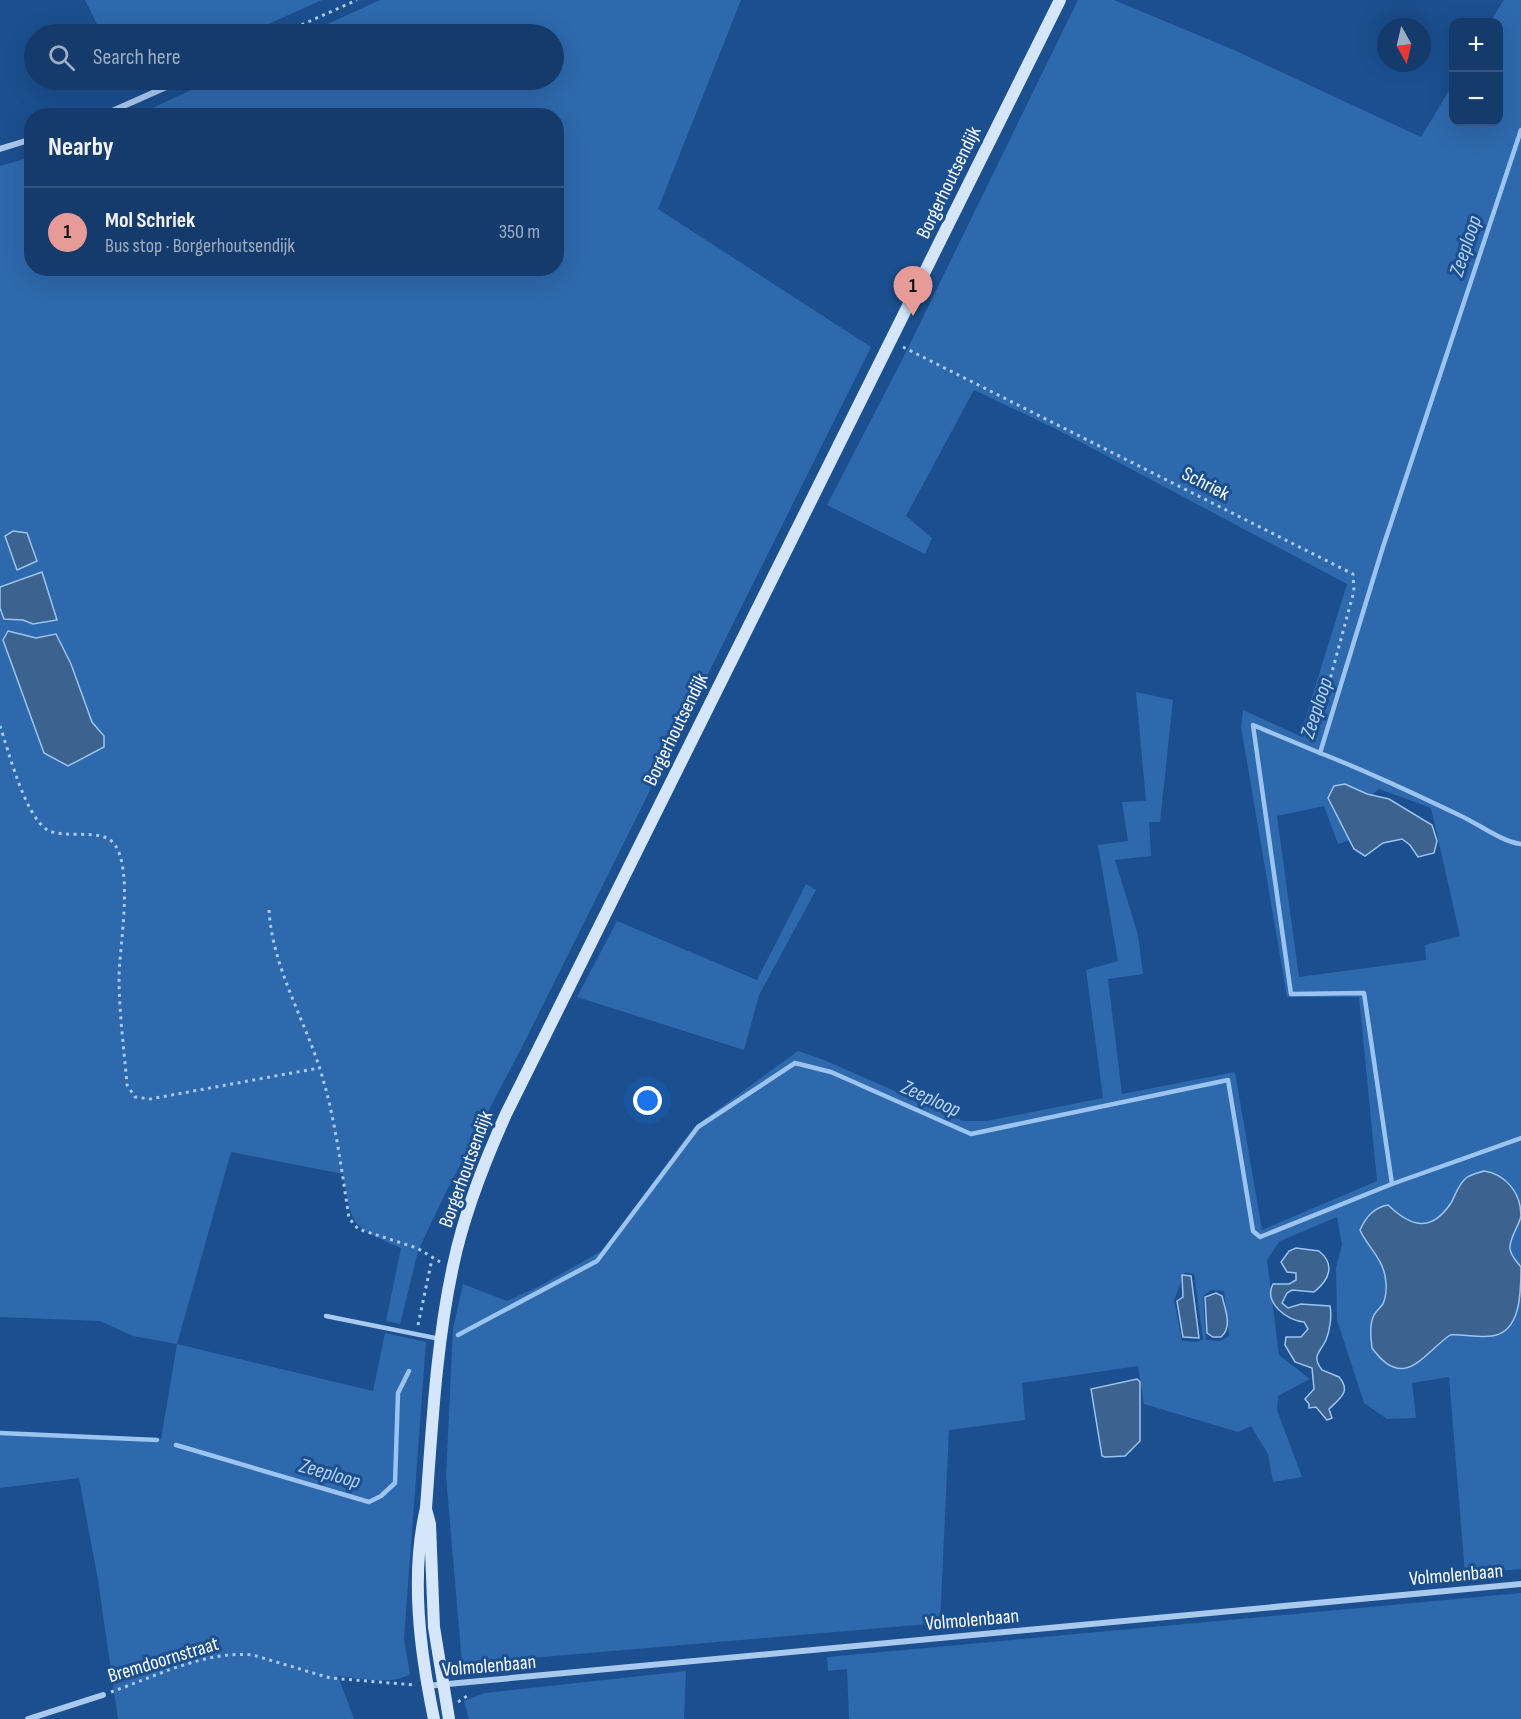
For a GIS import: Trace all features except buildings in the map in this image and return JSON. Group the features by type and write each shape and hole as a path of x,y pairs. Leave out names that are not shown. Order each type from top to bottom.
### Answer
{"main road":[{"name":"Borgerhoutsendijk","path":"434,1719 420,1685 419,1584 422,1524 426,1508 440,1339 453,1266 475,1189 506,1114 1060,0"},
{"name":"Borgerhoutsendijk","path":"426,1508 430,1524 434,1627 448,1719"}],"street":[{"path":"119,108 160,90"},
{"path":"0,149 24,142"},
{"name":"Volmolenbaan","path":"420,1685 442,1686 1521,1584"},
{"name":"Bremdoornstraat","path":"28,1719 103,1695"}],"lane":[{"path":"326,1316 440,1339"}],"path":[{"path":"303,24 357,0"},
{"name":"Schriek","path":"891,340 1353,574 1354,591 1313,742"},
{"path":"0,726 29,807 46,828 62,834 102,836 114,843 123,860 124,906 119,977 127,1085 135,1097 150,1099 319,1068"},
{"path":"269,910 270,937 319,1068 333,1120 349,1218 358,1229 417,1248 432,1259 453,1266"},
{"path":"415,1334 432,1259"},
{"name":"Bremdoornstraat","path":"103,1695 192,1664 241,1654 253,1654 330,1678 420,1685"}],"shaded area":[{"path":"85,0 322,0 268,24 97,24"},
{"path":"380,0 741,0 658,209 871,347 524,1043 444,1196 418,1251 400,1324 386,1321 401,1248 372,1235 357,1223 349,1205 343,1174 231,1152 177,1344 133,1336 100,1321 0,1317 0,166 24,159 24,276 564,276 564,108 152,108 191,90 564,90 564,24 328,24"},
{"path":"1078,0 1114,0 1234,50 1421,137 1449,91 1449,126 1503,126 1503,18 1493,18 1504,0 1521,0 1521,1569 1465,1574 1449,1377 1412,1383 1416,1418 1387,1419 1364,1403 1337,1320 1336,1268 1342,1245 1337,1217 1280,1241 1267,1260 1279,1355 1310,1379 1278,1396 1277,1410 1302,1477 1273,1482 1268,1454 1251,1426 1238,1432 1144,1404 1138,1366 1022,1383 1025,1420 949,1430 940,1623 462,1664 446,1476 453,1329 463,1284 507,1301 540,1286 603,1250 694,1127 798,1051 824,1060 963,1121 987,1121 1103,1098 1086,970 1118,961 1098,845 1128,841 1122,802 1146,801 1136,692 1173,700 1160,822 1149,822 1151,856 1115,860 1138,935 1143,974 1108,979 1122,1094 1235,1072 1262,1230 1377,1181 1359,997 1287,997 1241,727 1243,710 1300,736 1347,584 1054,428 974,390 906,516 932,538 925,554 827,505 904,356","holes":["1379,789 1431,808 1460,936 1425,945 1426,960 1299,977 1277,816 1324,806 1338,844 1351,840 1346,815","1185,1272 1194,1274 1203,1339 1196,1342 1182,1341 1174,1300","1211,1290 1224,1291 1229,1336 1220,1341 1206,1340 1203,1296"]},
{"path":"13,531 27,533 37,561 17,570 5,536"},
{"path":"42,572 57,620 33,624 23,620 4,619 0,608 0,587"},
{"path":"8,631 36,638 56,634 71,664 92,722 104,736 104,747 68,766 44,753 3,640"},
{"path":"1345,784 1367,794 1389,799 1432,825 1437,841 1434,853 1418,857 1410,845 1402,839 1383,843 1365,856 1354,849 1328,798 1334,786"},
{"path":"806,884 816,890 759,995 744,1050 577,997 617,921 757,980"},
{"path":"1484,1171 1505,1180 1515,1192 1520,1207 1521,1216 1510,1247 1512,1255 1521,1267 1521,1288 1514,1319 1502,1333 1492,1336 1450,1335 1412,1366 1394,1367 1383,1361 1372,1348 1371,1323 1383,1304 1386,1283 1378,1258 1360,1230 1371,1214 1378,1208 1388,1205 1413,1222 1428,1223 1443,1213 1466,1178"},
{"path":"1296,1248 1319,1251 1328,1262 1329,1267 1324,1282 1314,1292 1292,1290 1287,1293 1282,1303 1288,1308 1301,1304 1330,1306 1329,1332 1317,1361 1322,1370 1339,1377 1343,1382 1344,1391 1329,1409 1332,1418 1327,1420 1316,1407 1309,1408 1305,1399 1314,1389 1312,1368 1295,1362 1285,1345 1286,1337 1301,1337 1308,1329 1304,1322 1291,1318 1279,1310 1271,1298 1273,1284 1289,1284 1296,1280 1296,1273 1287,1272 1281,1262 1289,1251"},
{"path":"1182,1275 1191,1276 1199,1338 1183,1337 1177,1301 1183,1297"},
{"path":"1216,1293 1222,1296 1227,1318 1227,1328 1221,1337 1213,1337 1207,1333 1205,1297"},
{"path":"385,1333 426,1342 404,1639 410,1674 394,1680 338,1676 354,1719 118,1719 98,1580 79,1478 0,1488 0,1431 161,1439 177,1344 373,1391"},
{"path":"1137,1379 1140,1382 1140,1441 1125,1456 1102,1456 1091,1389"},
{"path":"1521,1593 1521,1719 849,1719 847,1669 828,1671 827,1657"},
{"path":"686,1671 684,1719 469,1719 464,1701 485,1693"}],"waterway":[{"name":"Zeeploop","path":"1392,1184 1364,993 1291,994 1253,725 1320,753 1382,550 1521,130"},
{"path":"1320,753 1407,790 1490,832 1521,844"},
{"name":"Zeeploop","path":"458,1335 597,1261 698,1127 795,1063 831,1072 971,1134 1228,1080 1253,1231 1260,1237 1392,1184 1521,1138"},
{"name":"Zeeploop","path":"176,1445 369,1502 381,1496 395,1483 398,1393 409,1371"},
{"name":"Zeeploop","path":"0,1433 157,1440"}],"place":[{"name":"Mol Schriek","path":"913,316"}]}
